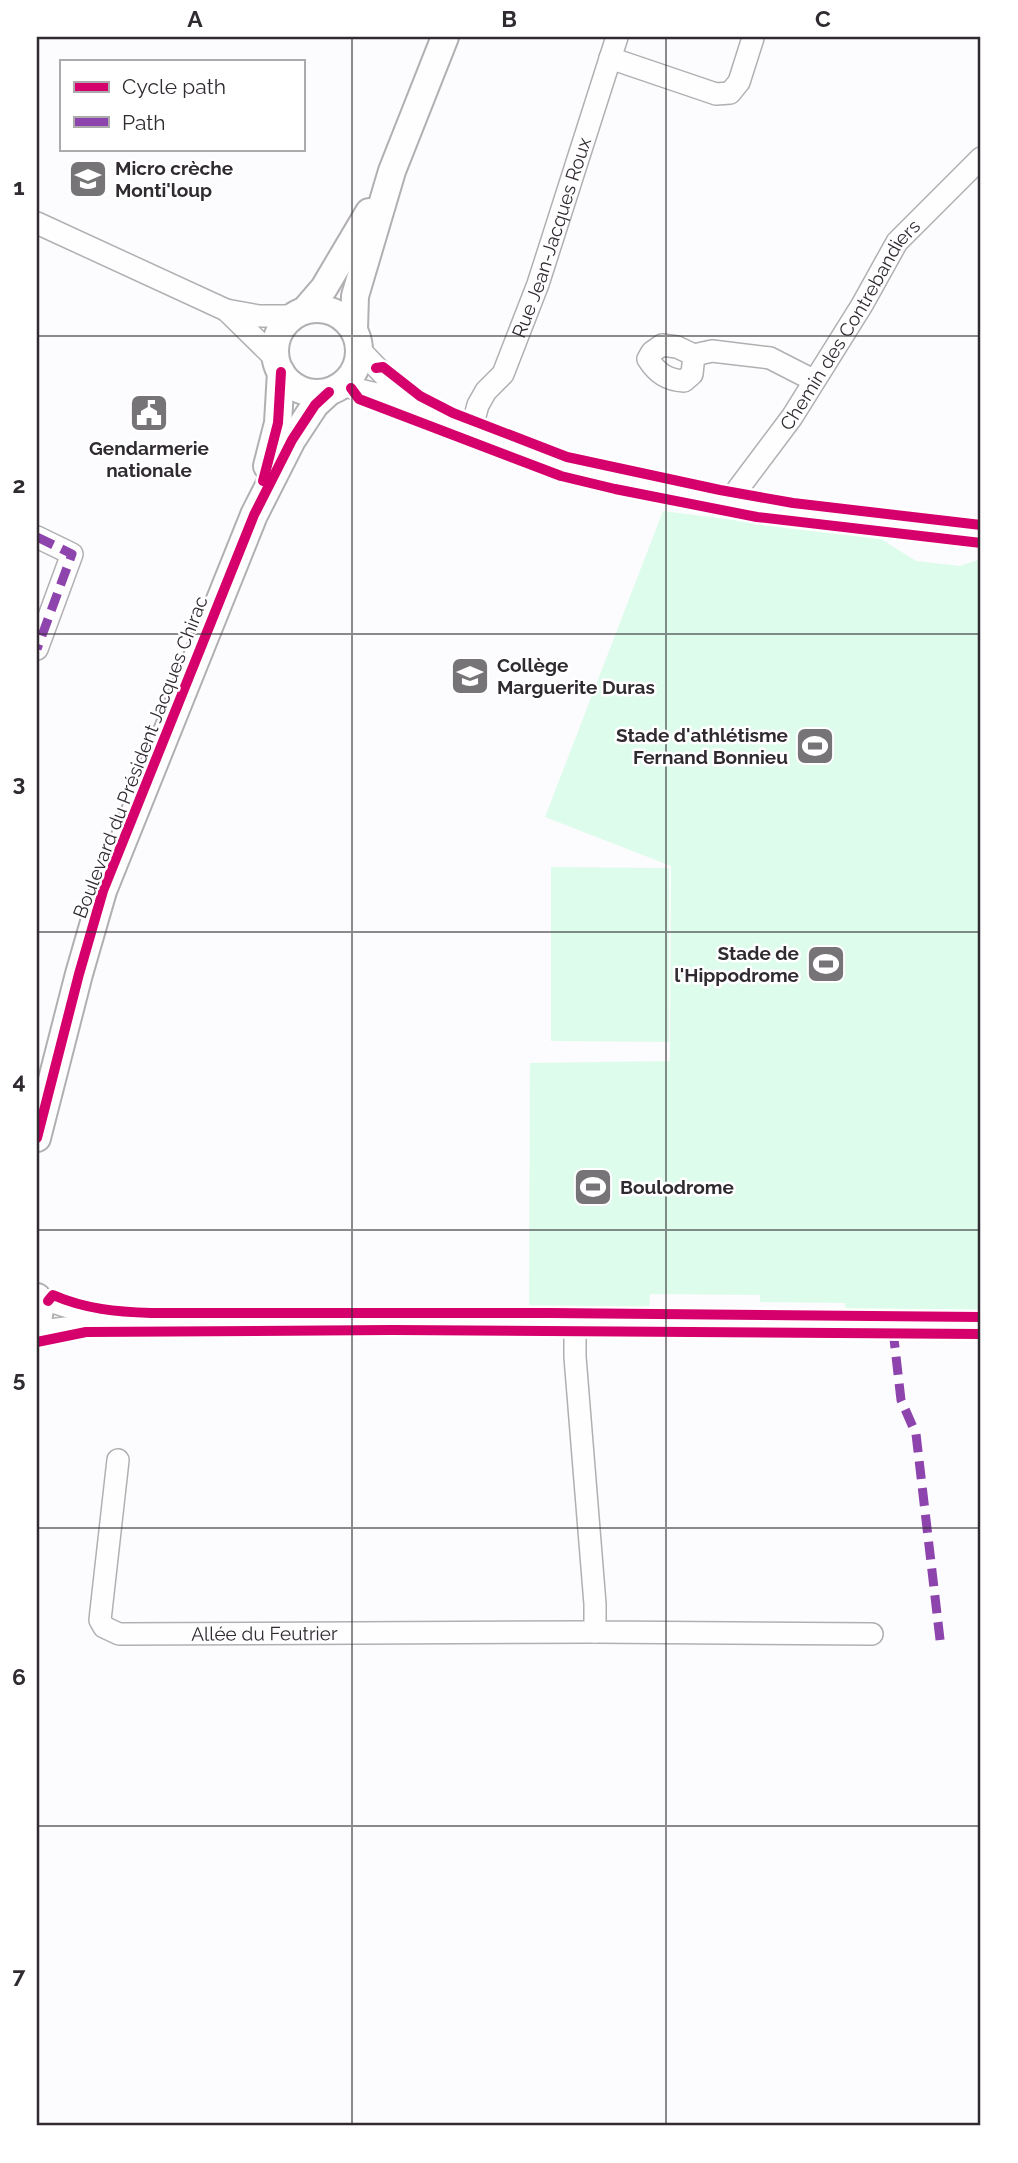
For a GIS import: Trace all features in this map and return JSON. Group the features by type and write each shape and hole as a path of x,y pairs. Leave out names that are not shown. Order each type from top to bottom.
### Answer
{"main road":[{"path":"392,171 324,288 278,335 275,347 278,366 289,383 301,390 315,393 335,389 351,376 358,363 355,296 392,171 446,37"},
{"path":"299,313 328,310 338,314 357,339"},
{"name":"Boulevard du Président Jacques Chirac","path":"254,515 278,423 278,366"},
{"name":"Boulevard du Président Jacques Chirac","path":"37,1138 103,891 254,515 292,440 315,405 335,389"},
{"path":"37,1297 40,1309 37,1330"}],"street":[{"name":"Rue Jean-Jacques Roux","path":"471,430 478,405 486,391 503,374 538,284 617,37"},
{"path":"610,58 716,94 730,93 739,82 753,38"},
{"name":"Chemin des Contrebandiers","path":"729,501 792,417 862,305 897,242 981,158"},
{"path":"37,223 226,310 259,316 299,313"},
{"path":"226,310 278,366"},
{"path":"357,339 411,404"},
{"path":"694,355 712,351 771,358 813,380"},
{"path":"335,389 411,404 559,465 729,501 817,515 981,534"},
{"path":"37,537 72,554 37,649"},
{"path":"37,1297 114,1322"},
{"path":"37,1330 96,1326 114,1322 404,1321 981,1327"},
{"path":"575,1323 575,1357 595,1632"},
{"name":"Allée du Feutrier","path":"118,1460 100,1620 104,1628 119,1634 872,1634"}],"green space":[{"name":"Stade de l'Hippodrome","path":"663,511 881,539 916,561 960,566 981,559 981,1310 846,1309 845,1303 760,1302 760,1295 650,1294 649,1308 529,1307 530,1063 670,1061 671,866 545,817"},
{"path":"551,867 669,868 669,1042 551,1041"}],"marked path":[{"path":"37,537 72,554 37,649"},
{"path":"893,1330 901,1400 916,1434 941,1648"}],"cycle path":[{"path":"376,368 383,367 420,396 453,413 567,457 793,503 981,525"},
{"path":"263,481 278,423 281,372"},
{"path":"351,388 359,399 561,476 757,517 981,543"},
{"path":"37,1138 103,891 254,515 292,440 315,405 329,392"},
{"path":"48,1301 53,1295 101,1309 151,1313 981,1317"},
{"path":"37,1342 86,1332 392,1330 981,1334"}],"place":[{"name":"Micro crèche Monti'loup","path":"88,179"},
{"name":"Gendarmerie nationale","path":"149,413"},
{"name":"Collège Marguerite Duras","path":"470,676"},
{"name":"Stade d'athlétisme Fernand Bonnieu","path":"815,746"},
{"name":"Stade de l'Hippodrome","path":"826,964"},
{"name":"Boulodrome","path":"593,1187"}]}
